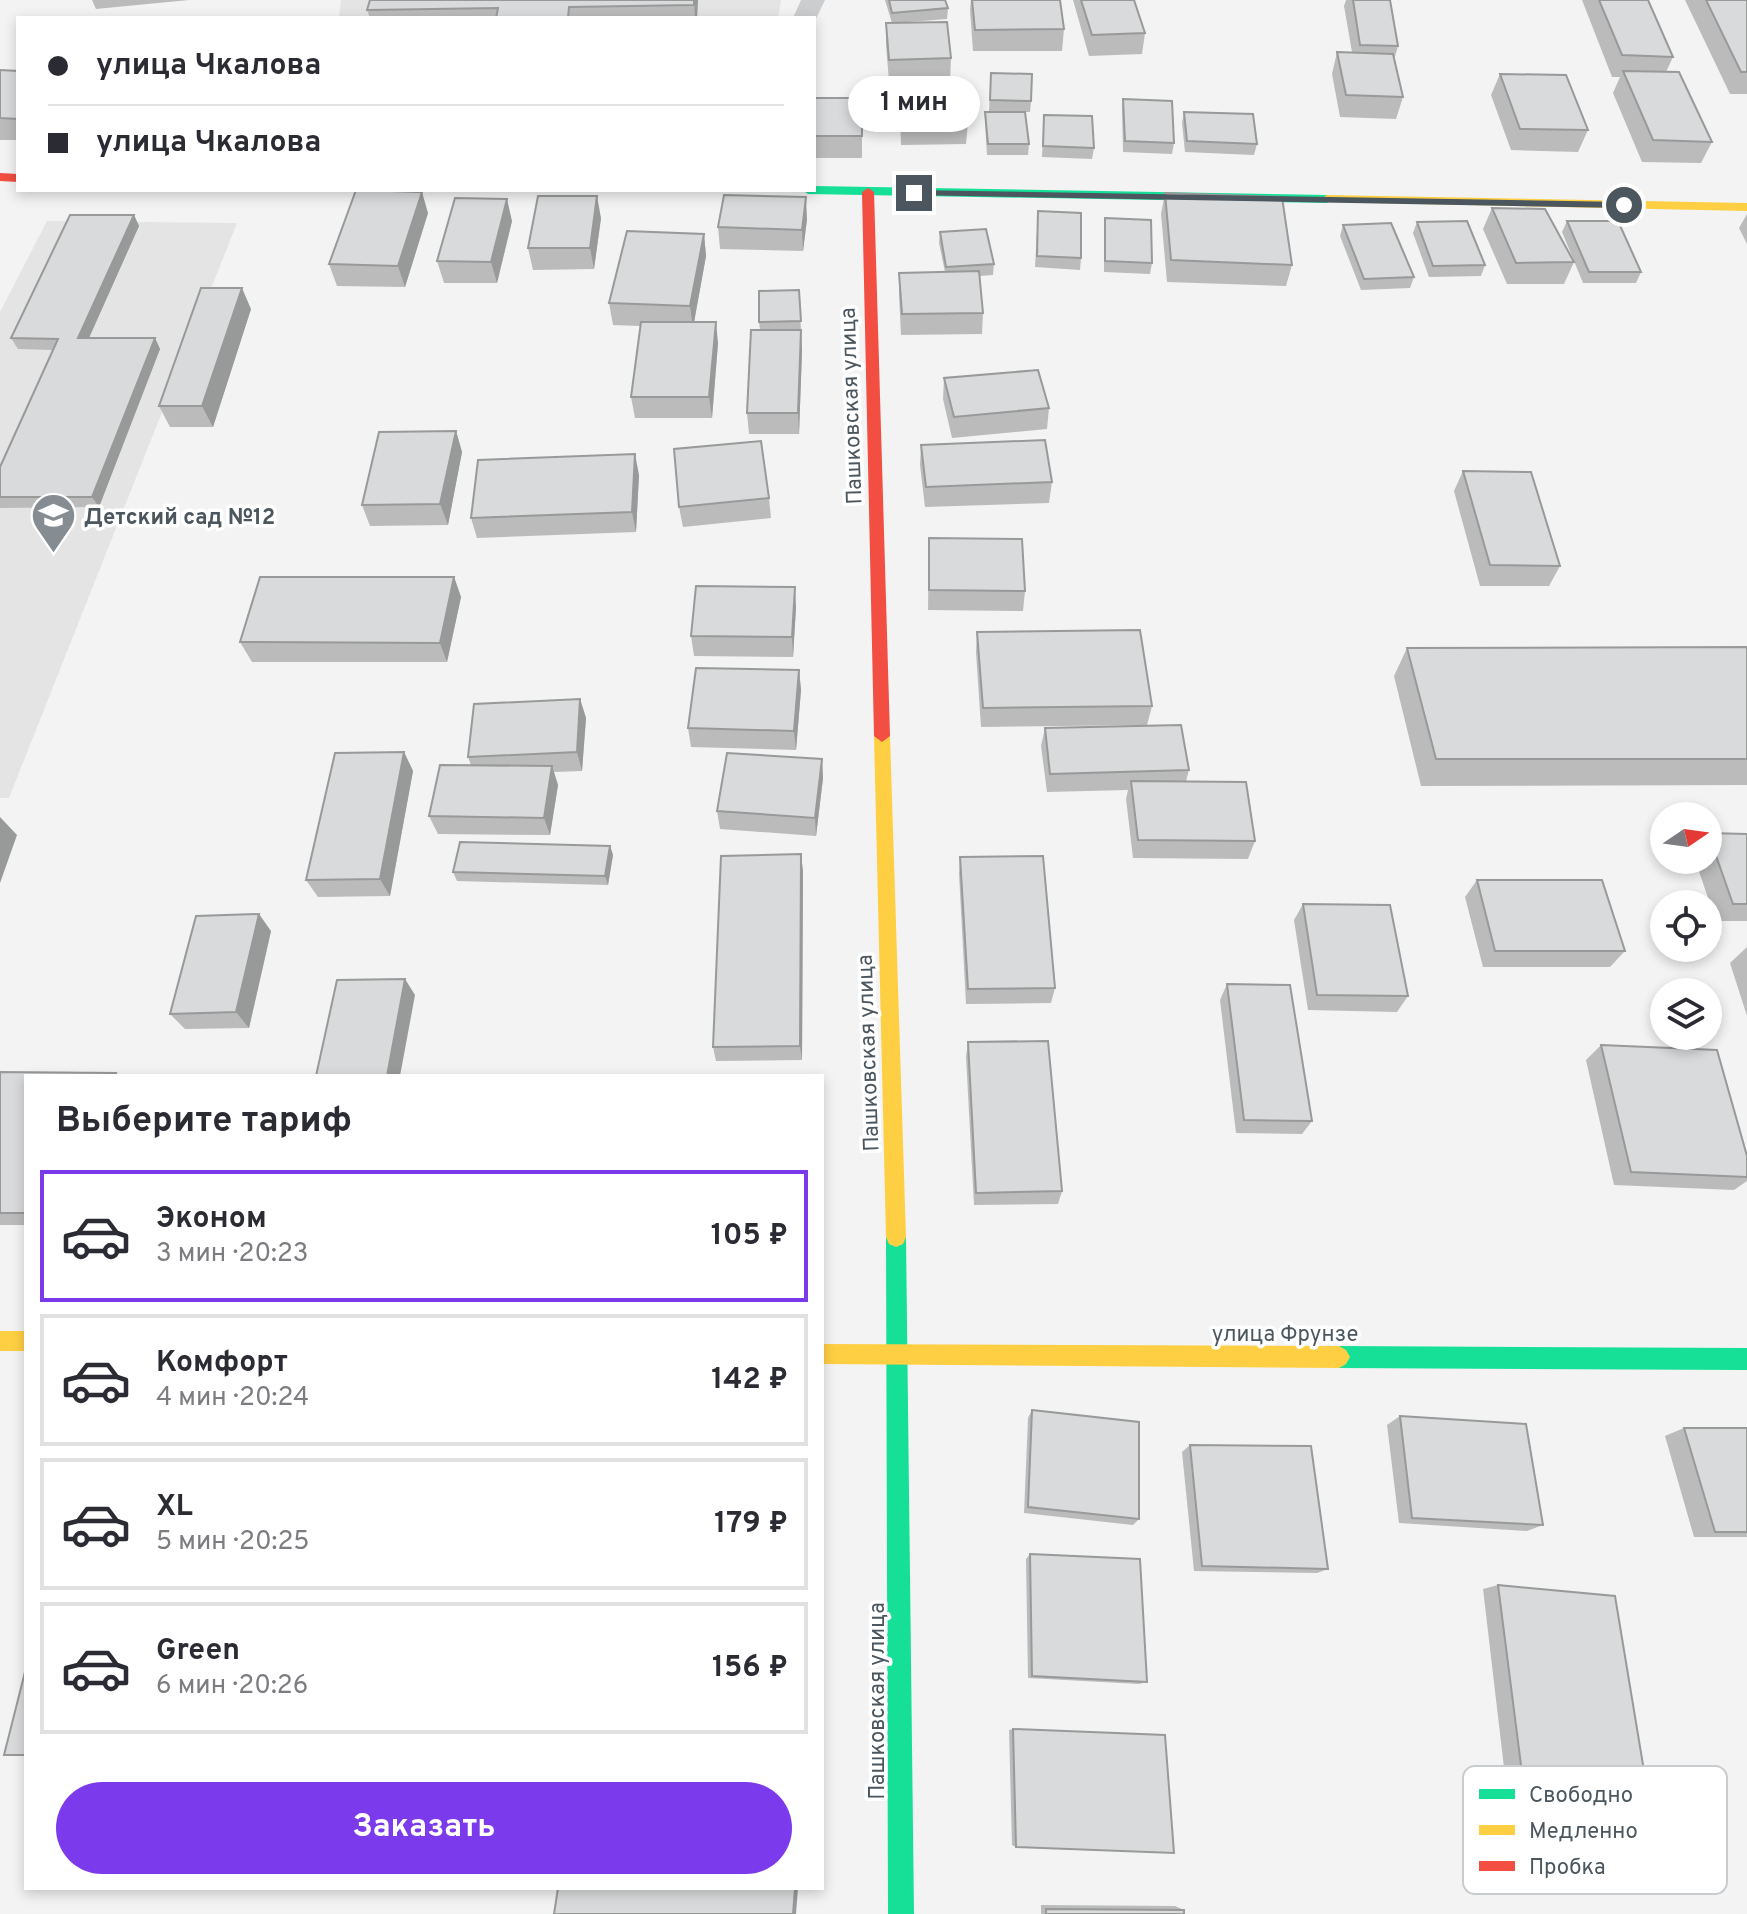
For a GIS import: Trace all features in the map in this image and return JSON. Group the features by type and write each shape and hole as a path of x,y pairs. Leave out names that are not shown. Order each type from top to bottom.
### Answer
{"street":[{"path":"816,190 1747,207"},
{"name":"Пашковская улица","path":"868,192 899,1356 901,1914"},
{"path":"0,1341 24,1341"},
{"name":"улица Фрунзе","path":"824,1354 1747,1359"}],"shaded area":[{"path":"341,0 781,0 778,16 339,16"},
{"name":"Детский сад №12","path":"47,221 237,223 9,798 0,798 0,312"}],"building":[{"path":"370,0 694,0 694,5 569,7 568,16 496,16 498,8 367,10"},
{"path":"889,0 945,0 948,8 892,13"},
{"path":"972,0 1060,0 1064,29 975,30"},
{"path":"1081,0 1134,0 1145,33 1092,35"},
{"path":"1353,0 1390,0 1398,46 1360,45"},
{"path":"1599,0 1648,0 1673,57 1622,55"},
{"path":"1706,0 1747,0 1747,72 1741,72"},
{"path":"947,22 951,58 889,60 886,23"},
{"path":"1337,52 1393,54 1403,97 1346,95"},
{"path":"0,70 16,71 16,119 0,118"},
{"path":"1623,71 1679,72 1712,142 1653,140"},
{"path":"991,73 1032,74 1031,101 990,100"},
{"path":"1500,74 1566,75 1588,130 1520,129"},
{"path":"963,83 968,123 902,124 899,84"},
{"path":"816,98 862,98 862,136 816,136"},
{"path":"1123,99 1172,101 1174,143 1125,141"},
{"path":"985,112 1025,112 1029,144 988,144"},
{"path":"1184,112 1253,114 1257,144 1187,141"},
{"path":"1044,115 1092,116 1094,148 1043,146"},
{"path":"355,192 422,192 398,266 329,264"},
{"path":"1165,193 1282,197 1292,265 1171,260"},
{"path":"724,195 806,197 802,230 718,227"},
{"path":"538,196 597,196 590,248 528,248"},
{"path":"455,198 507,199 491,262 437,261"},
{"path":"1492,208 1545,209 1574,262 1516,263"},
{"path":"1038,211 1081,213 1081,258 1037,256"},
{"path":"70,215 134,215 78,338 155,338 92,497 0,497 0,467 58,339 11,338"},
{"path":"1105,218 1151,220 1152,263 1105,261"},
{"path":"1467,221 1485,265 1433,266 1417,222"},
{"path":"1567,221 1618,221 1641,272 1589,272"},
{"path":"1391,223 1414,277 1364,279 1343,225"},
{"path":"986,229 994,264 946,267 940,232"},
{"path":"627,231 704,234 690,306 609,303"},
{"path":"979,271 983,313 902,314 899,273"},
{"path":"201,288 242,288 202,406 159,406"},
{"path":"799,290 801,321 759,322 759,291"},
{"path":"641,322 716,322 709,397 631,397"},
{"path":"751,330 801,330 798,413 747,413"},
{"path":"1038,370 1049,408 954,417 944,378"},
{"path":"456,431 440,504 362,505 379,432"},
{"path":"1045,440 1052,482 926,487 921,445"},
{"path":"761,441 769,498 679,507 674,449"},
{"path":"635,454 632,512 471,518 478,460"},
{"path":"1463,471 1531,472 1560,566 1490,565"},
{"path":"929,538 1022,539 1025,591 929,590"},
{"path":"260,577 454,577 440,643 240,642"},
{"path":"696,586 795,587 792,637 691,636"},
{"path":"1140,630 1152,706 983,708 977,632"},
{"path":"1747,647 1747,759 1436,759 1407,648"},
{"path":"696,668 799,670 794,731 688,728"},
{"path":"580,699 577,752 468,757 474,704"},
{"path":"1181,725 1189,770 1050,774 1045,728"},
{"path":"404,752 380,879 306,880 335,753"},
{"path":"727,753 822,759 815,818 717,811"},
{"path":"440,765 552,766 544,818 429,816"},
{"path":"1131,781 1246,782 1255,841 1138,840"},
{"path":"1722,833 1747,834 1747,904 1733,904 1722,873"},
{"path":"460,842 610,846 605,876 453,872"},
{"path":"801,854 800,1046 713,1047 721,856"},
{"path":"1043,856 1055,988 968,989 960,857"},
{"path":"1477,880 1602,880 1625,951 1495,951"},
{"path":"1303,904 1390,905 1408,996 1317,995"},
{"path":"259,914 236,1012 170,1014 196,916"},
{"path":"405,979 387,1074 316,1074 337,980"},
{"path":"1227,984 1290,985 1312,1121 1244,1120"},
{"path":"1048,1041 1062,1191 976,1193 968,1042"},
{"path":"1601,1045 1650,1047 1650,1050 1717,1050 1747,1156 1747,1177 1631,1172"},
{"path":"0,1072 116,1073 24,1074 24,1213 0,1213"},
{"path":"1032,1410 1139,1422 1139,1519 1028,1507"},
{"path":"1400,1416 1526,1424 1543,1525 1412,1518"},
{"path":"1684,1428 1747,1428 1747,1532 1715,1532"},
{"path":"1190,1445 1311,1446 1328,1569 1202,1566"},
{"path":"1030,1554 1140,1559 1147,1682 1032,1676"},
{"path":"1498,1585 1615,1596 1643,1766 1521,1766"},
{"path":"24,1676 24,1755 4,1755"},
{"path":"1013,1729 1165,1735 1174,1853 1016,1847"},
{"path":"558,1890 795,1890 793,1914 554,1914"},
{"path":"1046,1909 1184,1910 1184,1914 1046,1914"}],"traffic: fast":[{"path":"816,190 1327,199"},
{"path":"896,1237 901,1914"},
{"path":"1339,1357 1747,1359"}],"traffic: slow":[{"path":"1327,199 1747,207"},
{"path":"882,736 896,1237"},
{"path":"0,1341 24,1341"},
{"path":"824,1354 1339,1357"}],"traffic: jam":[{"path":"0,177 16,178"},
{"path":"868,192 882,736"}],"place":[{"name":"Детский сад №12","path":"53,555"}],"route":[{"path":"914,193 1624,205"}]}
